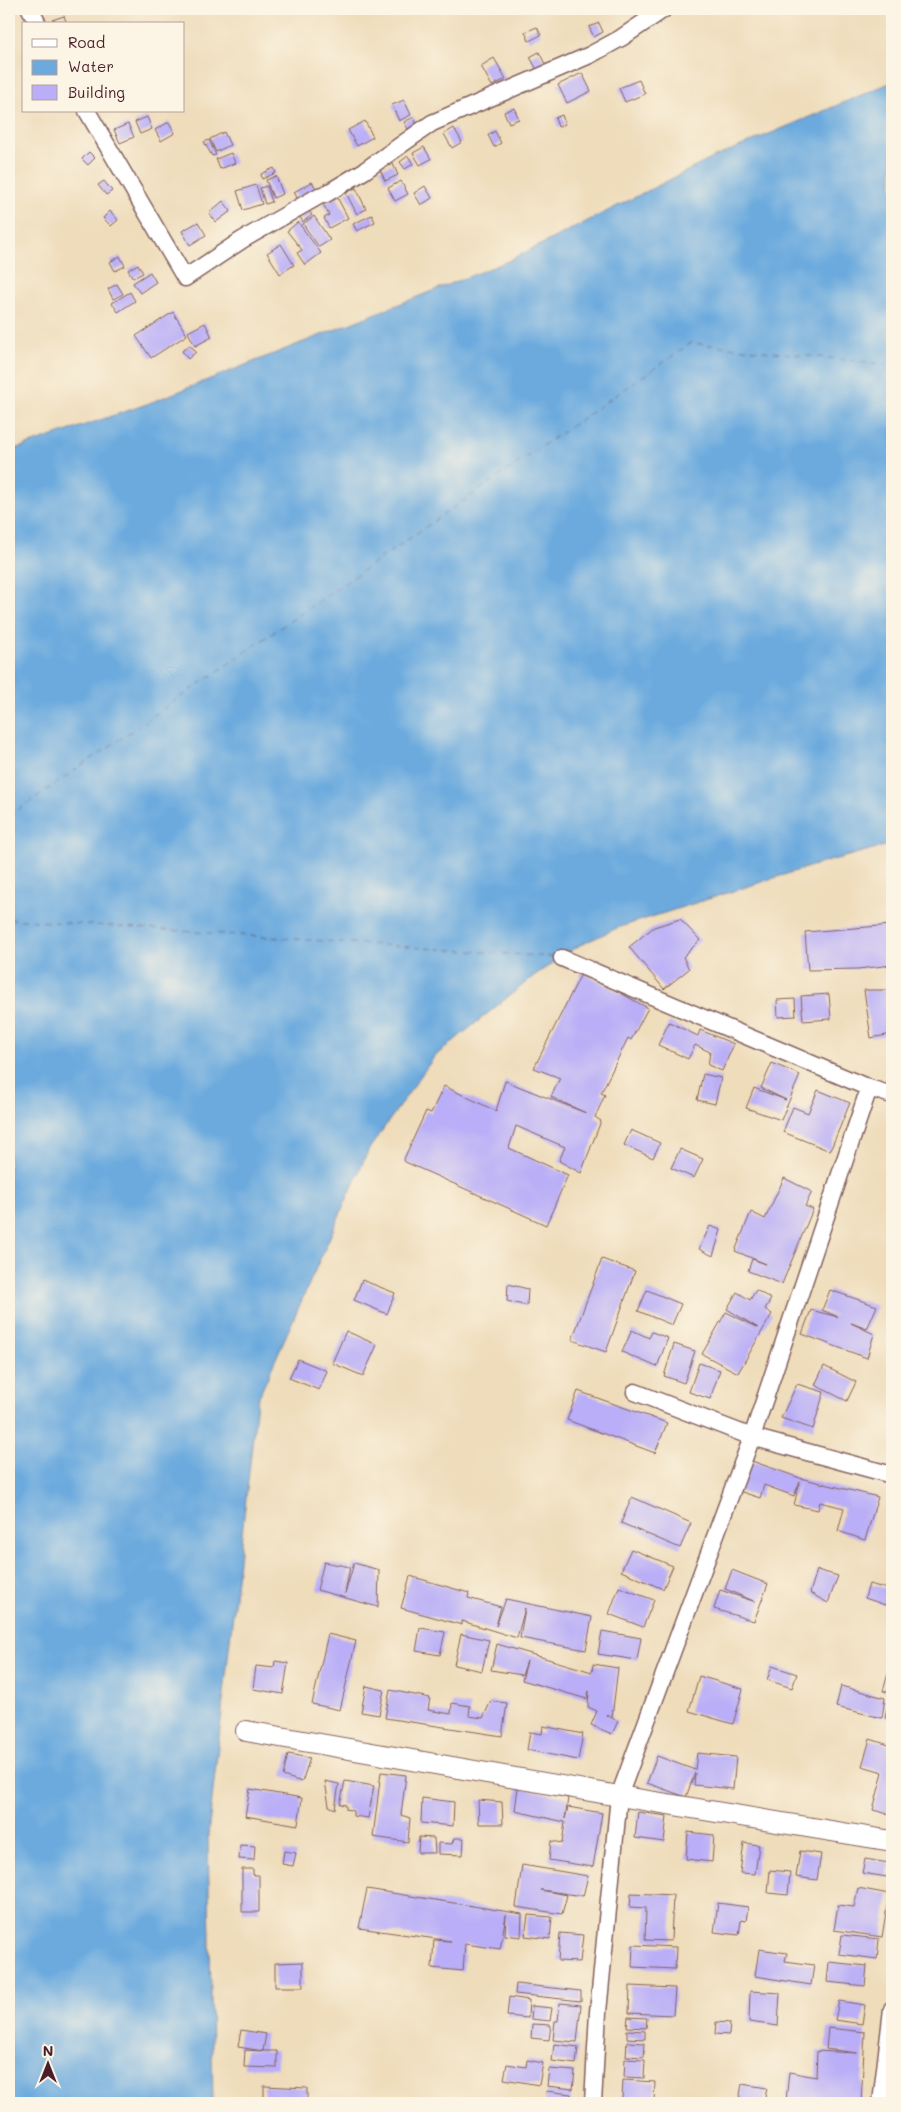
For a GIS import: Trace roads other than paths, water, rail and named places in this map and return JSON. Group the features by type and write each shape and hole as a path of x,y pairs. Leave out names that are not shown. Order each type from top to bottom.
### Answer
{"street":[{"path":"30,9 37,22"},
{"path":"88,112 185,278 242,240 364,171 432,123 590,55 621,38 664,9"},
{"path":"562,958 869,1088 892,1095"},
{"path":"593,2103 598,2012 619,1796 752,1437 869,1088"},
{"path":"635,1392 752,1437 892,1475"},
{"path":"246,1731 892,1841"},
{"path":"881,2103 892,2009"}],"water":[{"path":"892,82 892,844 818,864 617,928 580,945 535,975 434,1057 369,1149 257,1401 208,1835 213,2103 9,2103 9,448 18,448 147,404 508,261 715,157"}]}
